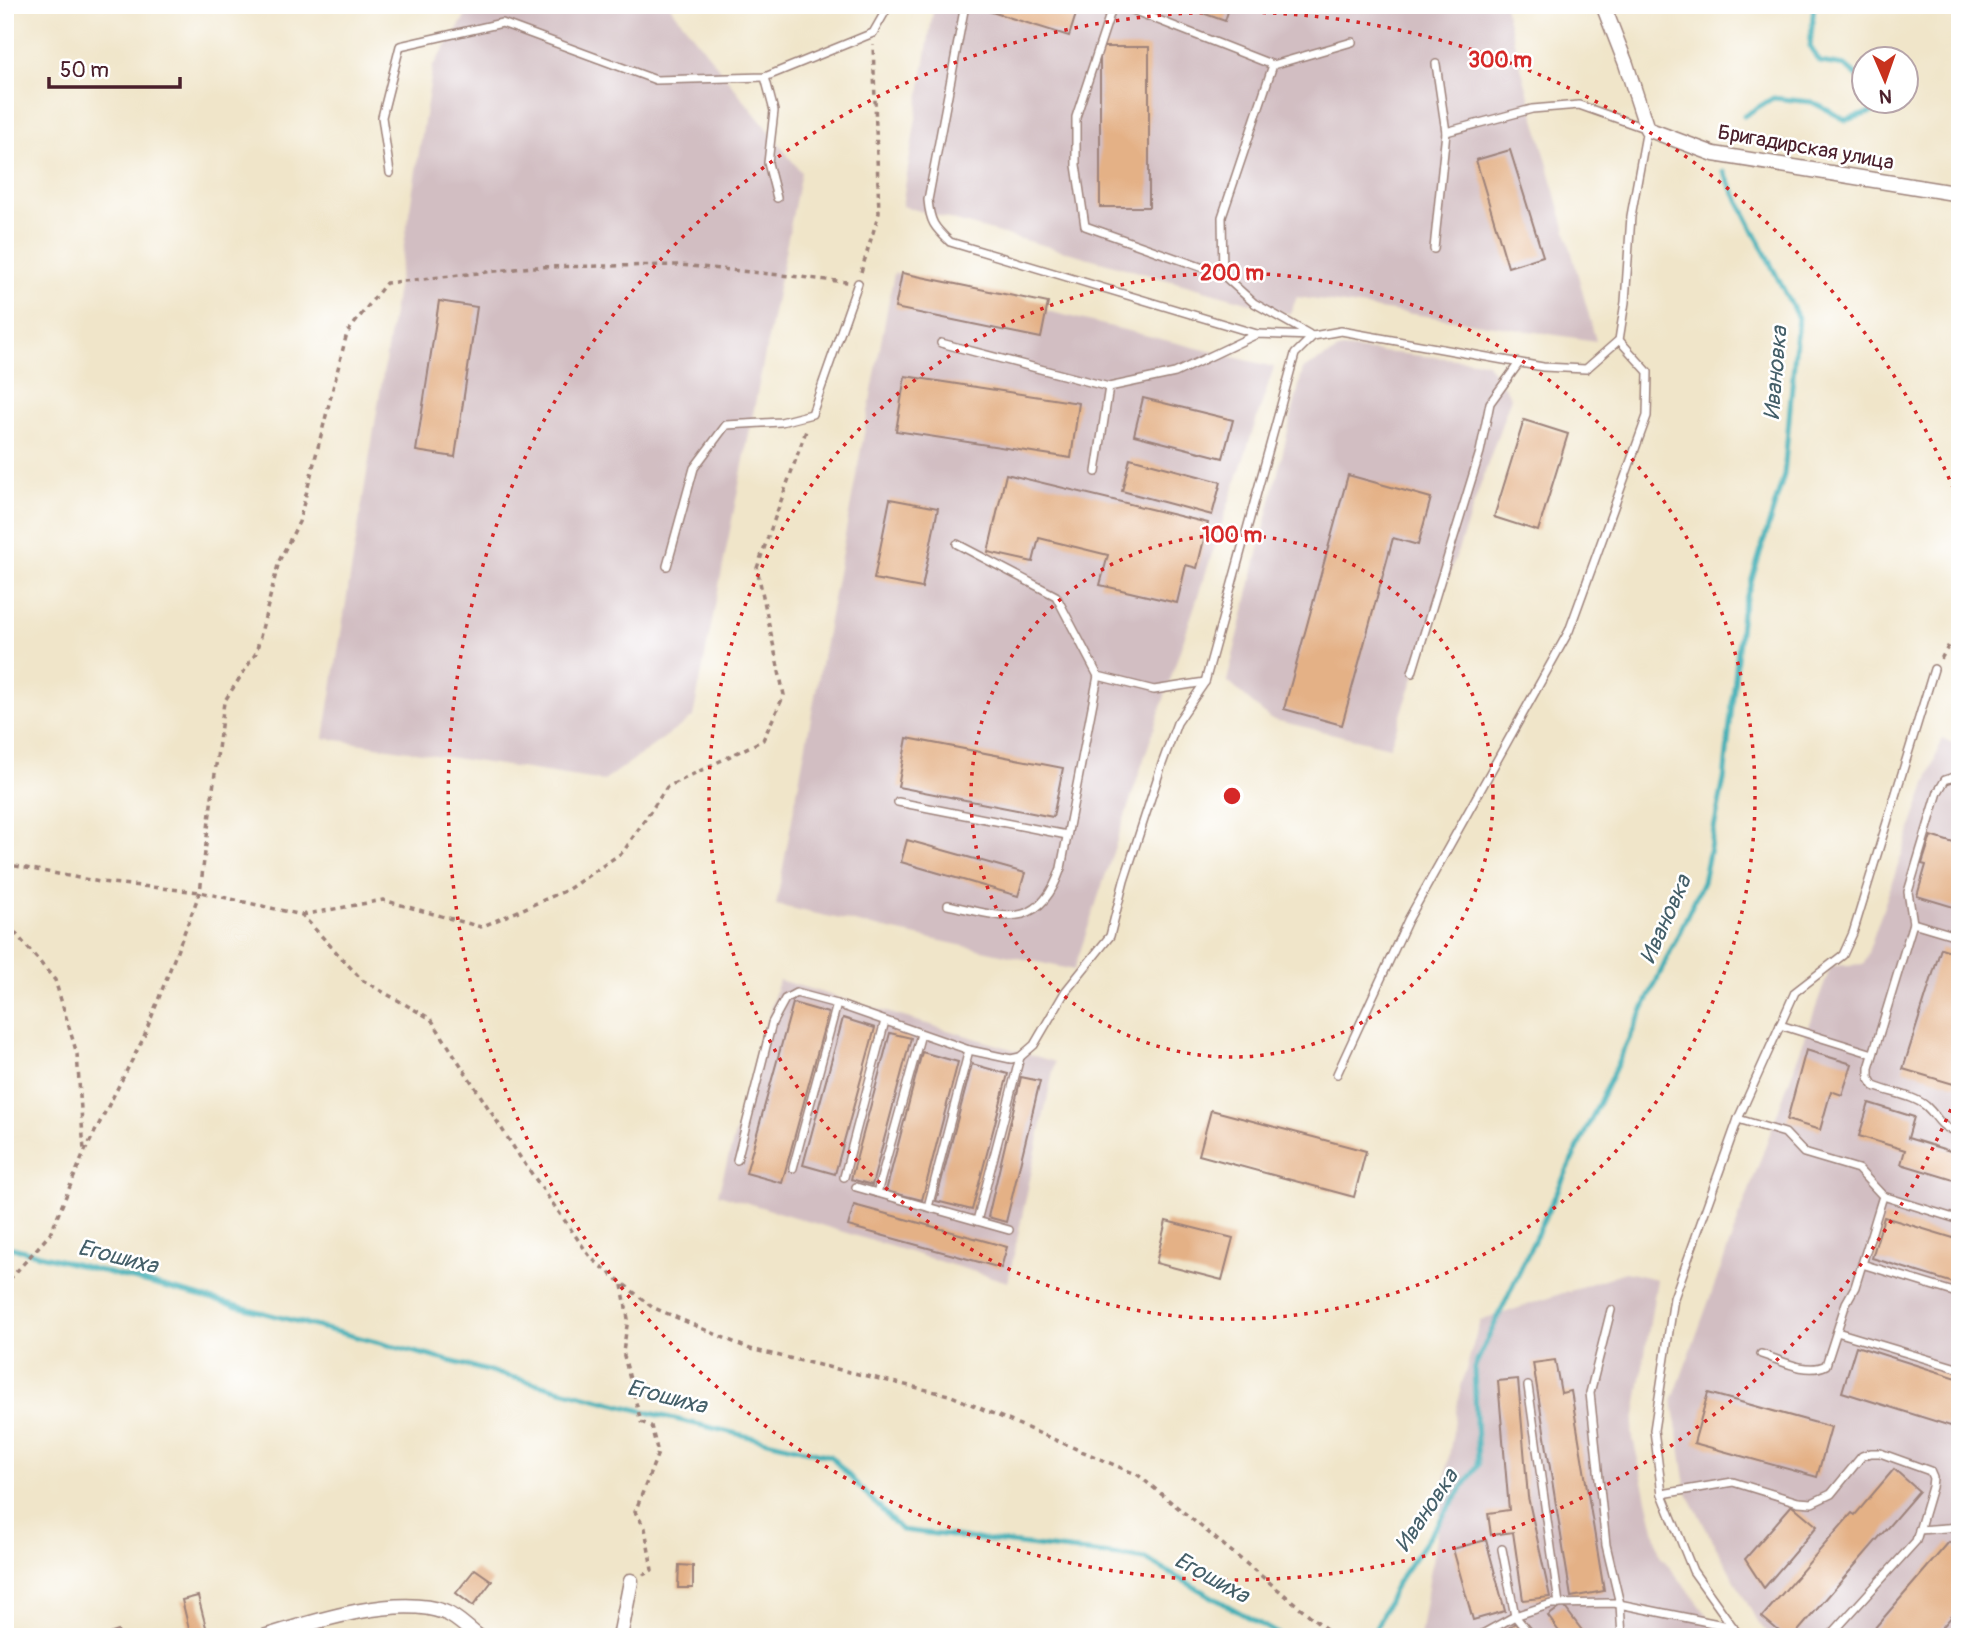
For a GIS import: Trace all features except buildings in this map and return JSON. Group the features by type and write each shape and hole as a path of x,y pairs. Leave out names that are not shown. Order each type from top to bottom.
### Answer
{"street":[{"path":"1603,5 1647,129"},
{"name":"Бригадирская улица","path":"1647,129 1714,154 1960,194"},
{"path":"620,1637 631,1581"},
{"path":"264,1637 305,1624 399,1604 444,1612 479,1637"}],"lane":[{"path":"390,173 383,117 400,46 502,23 656,80 765,76 873,33 889,5"},
{"path":"965,5 928,200 930,217 937,230 950,242 1257,334 1312,336 1341,331 1543,367 1586,369 1619,340 1625,302 1631,216 1647,129 1579,106 1532,109 1446,132"},
{"path":"1112,5 1076,117 1076,165 1085,226 1223,275 1254,303 1312,336"},
{"path":"1120,5 1273,65 1352,42"},
{"path":"1433,249 1446,132 1436,64"},
{"path":"1223,275 1222,217 1273,65"},
{"path":"765,76 774,111 768,163 777,198"},
{"path":"667,566 694,468 726,425 781,422 812,414 858,283"},
{"path":"941,343 1109,387 1175,373 1257,334"},
{"path":"737,1160 772,1023 785,999 796,993 837,1004 969,1050 1011,1059 1020,1057 1034,1045 1065,992 1110,936 1124,881 1161,764 1177,723 1205,682 1295,354 1312,336"},
{"path":"1337,1074 1408,920 1569,631 1647,416 1648,372 1619,340"},
{"path":"1412,673 1480,452 1490,403 1518,363"},
{"path":"1096,472 1109,387"},
{"path":"948,905 1003,916 1018,916 1028,914 1049,892 1056,881 1067,835 1098,676 1056,596 957,544"},
{"path":"1740,1637 1693,1572 1662,1494 1654,1430 1674,1297 1738,1119 1795,992 1843,955 1853,933 1934,669"},
{"path":"1098,676 1153,690 1205,682"},
{"path":"1960,775 1945,780 1938,792 1908,892 1913,923 1869,1068 1869,1078 1874,1086 1926,1106 1941,1126 1960,1133"},
{"path":"898,802 1067,835"},
{"path":"1913,923 1960,937"},
{"path":"793,1168 837,1004"},
{"path":"844,1177 885,1021"},
{"path":"1780,1025 1873,1054"},
{"path":"877,1193 921,1034"},
{"path":"928,1207 969,1050"},
{"path":"977,1220 1020,1057"},
{"path":"1738,1119 1785,1133 1804,1153 1858,1169 1883,1196 1960,1220"},
{"path":"856,1187 1009,1230"},
{"path":"1761,1354 1808,1369 1819,1369 1826,1365 1883,1196"},
{"path":"1862,1264 1960,1294"},
{"path":"1611,1310 1590,1393 1606,1545 1620,1604 1622,1637"},
{"path":"1837,1332 1960,1369"},
{"path":"1528,1386 1559,1604"},
{"path":"1662,1494 1733,1482 1798,1502 1812,1503 1831,1494 1862,1455 1871,1452 1930,1471 1933,1478 1932,1487 1916,1541 1829,1637"},
{"path":"1919,1530 1960,1527"},
{"path":"1502,1549 1515,1616 1532,1637"},
{"path":"1483,1636 1515,1616 1550,1604 1620,1604 1733,1627"}],"path":[{"path":"5,1299 9,1280 50,1234 84,1153 143,1039 200,892 224,702 256,653 279,561 299,522 346,333 386,283 533,267 681,265 858,283 879,213 873,33"},
{"path":"84,1153 77,1054 55,980 6,922 5,864 100,882 200,892 302,915 383,900 481,927 567,890 623,852 667,787 763,740 784,695 757,568 812,414"},
{"path":"1934,669 1949,645 1960,637"},
{"path":"302,915 362,980 431,1018 520,1157 591,1258 652,1307 750,1349 948,1395 1138,1475 1336,1637"},
{"path":"622,1282 628,1319 623,1352 641,1422 651,1426 658,1453 635,1512 645,1528 652,1570 631,1581"}],"shaded area":[{"path":"473,5 669,5 801,172 693,717 604,781 324,738 433,66"},
{"path":"934,5 1504,5 1596,341 1297,297 1290,314 902,206"},
{"path":"894,273 1274,367 1074,970 776,905"},
{"path":"1342,348 1486,362 1511,397 1390,747 1270,719 1227,681 1303,369"},
{"path":"1960,733 1960,1637 1772,1637 1758,1623 1687,1493 1673,1399 1831,966 1864,964 1942,738 1952,743"},
{"path":"779,980 1055,1062 1008,1282 718,1194"},
{"path":"1625,1272 1657,1279 1632,1434 1660,1555 1725,1637 1420,1637 1459,1394 1480,1321"}],"waterway":[{"name":"Ивановка","path":"1814,5 1810,47 1820,62 1845,66 1850,70"},
{"name":"Ивановка","path":"1744,116 1773,98 1812,102 1846,120 1859,116"},
{"name":"Ивановка","path":"1372,1637 1395,1586 1478,1465 1474,1368 1703,882 1724,780 1742,612 1784,475 1798,318 1724,172"},
{"name":"Егошиха","path":"5,1246 658,1415 830,1456 901,1530 1145,1559 1283,1637"}]}
